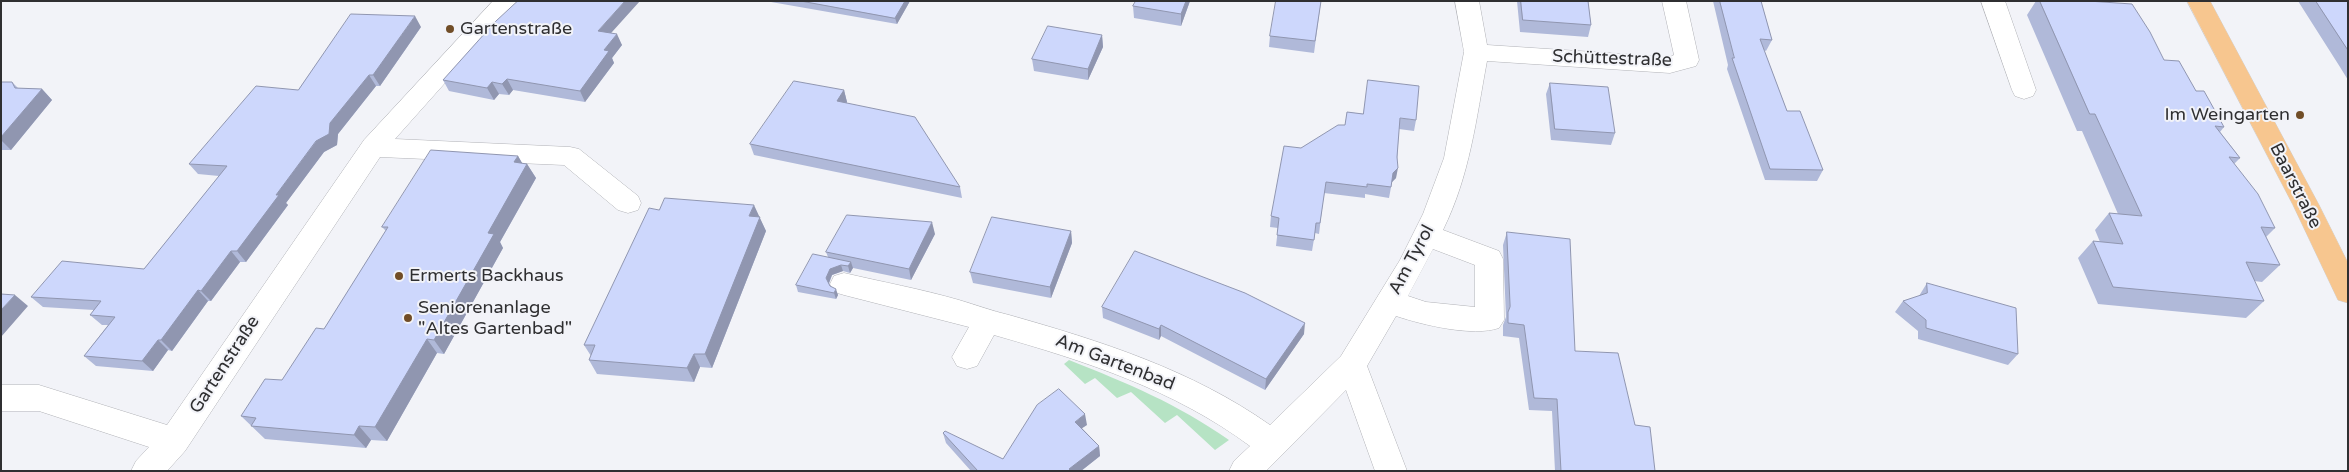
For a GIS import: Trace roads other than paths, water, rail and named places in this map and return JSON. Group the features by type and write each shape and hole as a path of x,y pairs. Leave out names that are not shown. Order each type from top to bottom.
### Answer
{"main road":[{"name":"Baarstraße","path":"2198,1 2306,205 2348,292"}],"street":[{"name":"Gartenstraße","path":"148,471 174,441 373,147 474,34 507,1"},
{"name":"Am Tyrol","path":"1245,471 1352,365 1390,302 1437,214 1457,158 1476,52 1467,1"},
{"name":"Schüttestraße","path":"1476,52 1670,65 1687,60 1674,1"},
{"path":"1993,1 2024,90"},
{"path":"373,147 570,156 628,203"},
{"path":"1390,302 1426,314 1489,320 1489,259 1426,235"},
{"name":"Am Gartenbad","path":"844,284 958,311 986,321 1076,346 1153,374 1216,406 1272,444"},
{"path":"967,357 986,321"},
{"path":"1352,365 1391,471"},
{"path":"1,398 39,398 174,441"}],"place":[{"name":"Gartenstraße","path":"450,29"},
{"name":"Im Weingarten","path":"2300,115"},
{"name":"Ermerts Backhaus","path":"399,276"},
{"name":"Seniorenanlage \"Altes Gartenbad\"","path":"408,318"}]}
